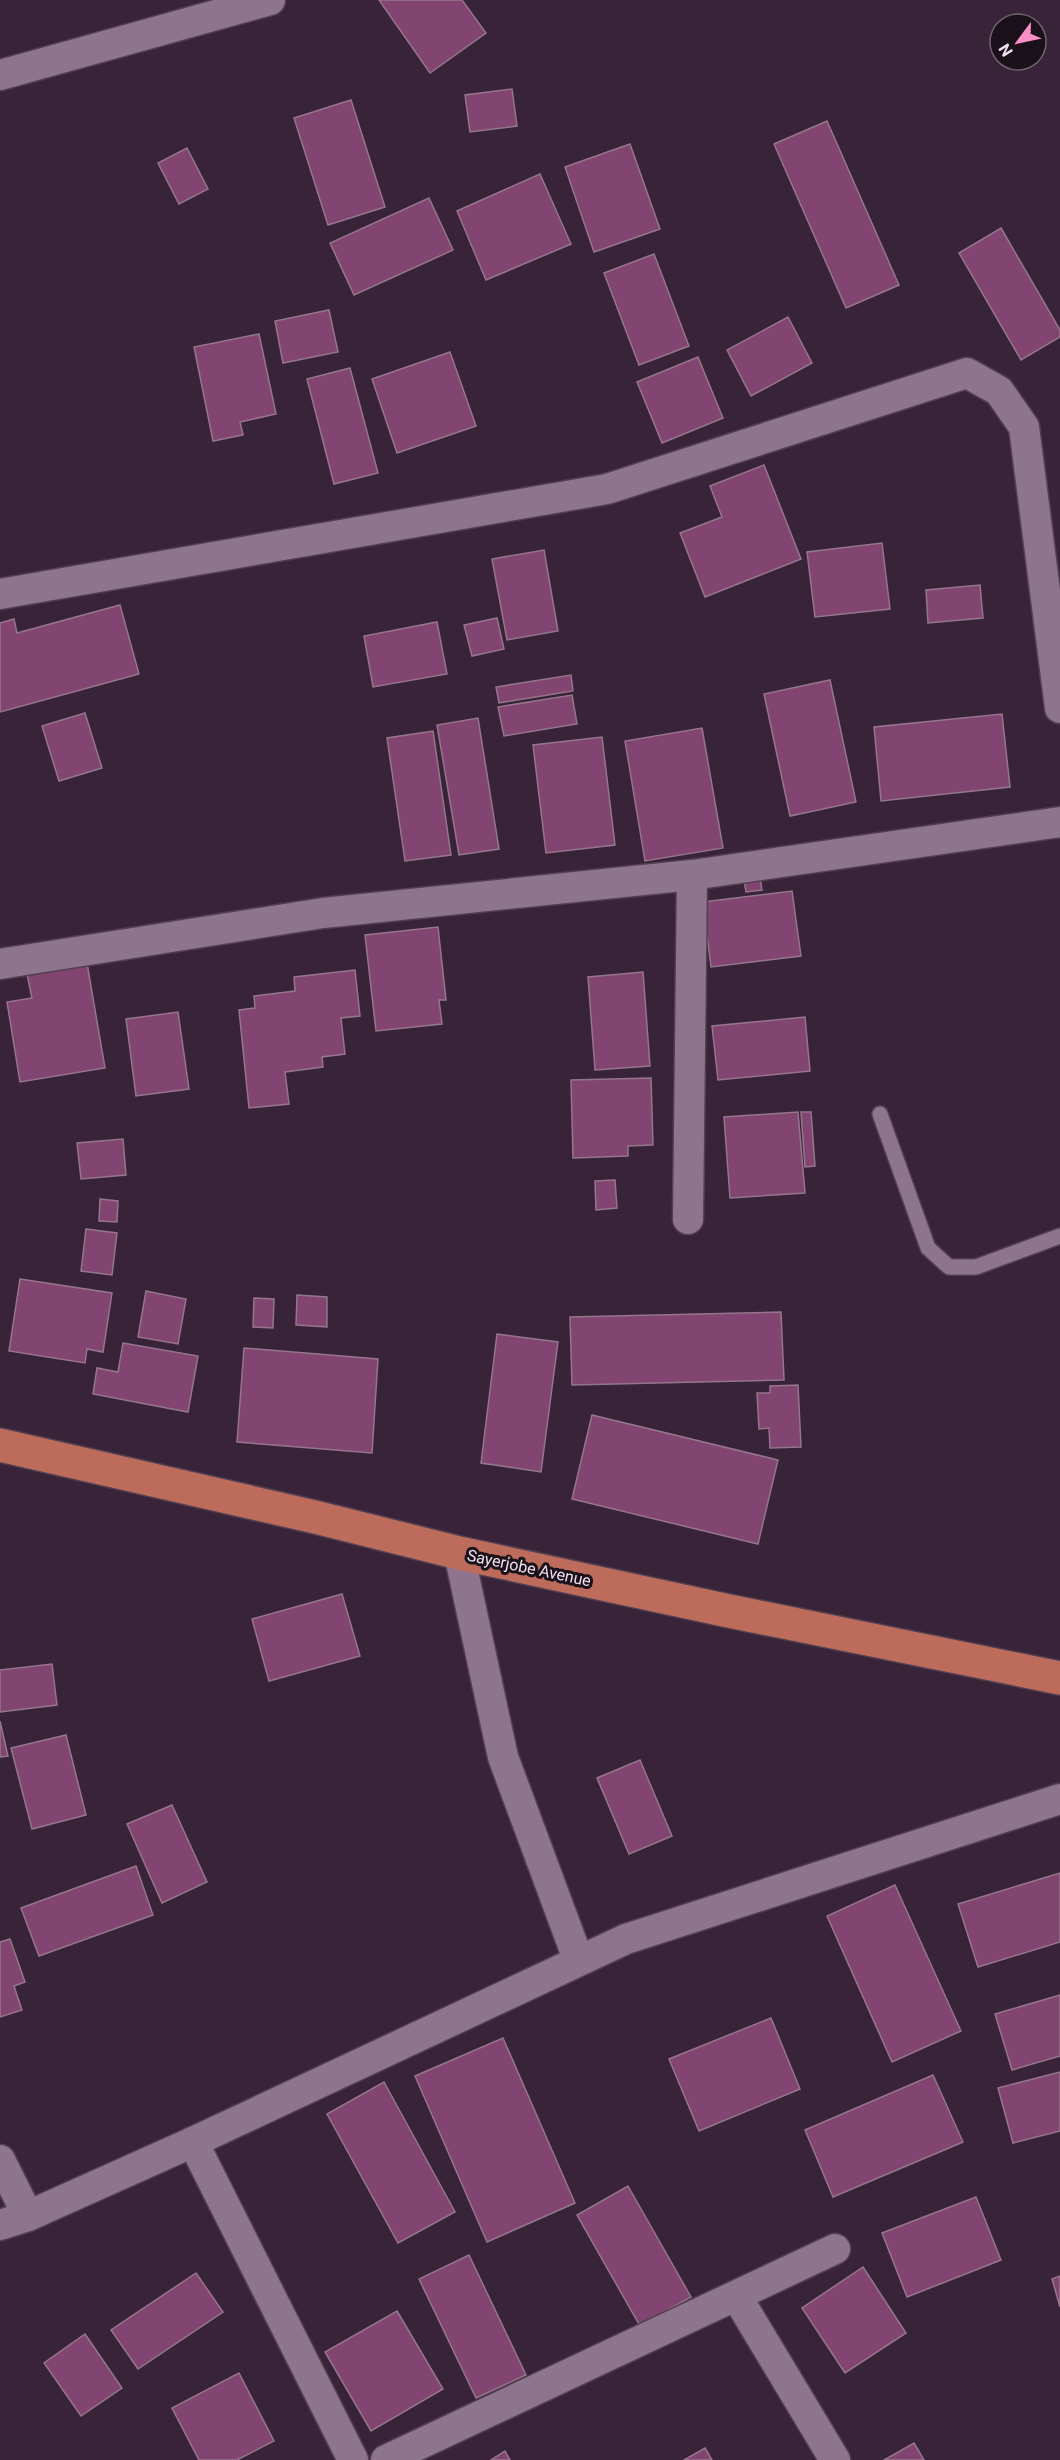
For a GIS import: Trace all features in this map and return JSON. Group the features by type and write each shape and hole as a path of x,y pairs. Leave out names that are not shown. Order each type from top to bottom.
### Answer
{"main road":[{"name":"Sayerjobe Avenue","path":"0,1445 315,1517 459,1553 729,1611 1060,1678"}],"street":[{"path":"0,75 262,1"},
{"path":"0,594 607,489 967,373 999,391 1024,428 1060,708"},
{"path":"0,964 323,913 692,875 1060,822"},
{"path":"688,1219 692,875"},
{"path":"459,1553 503,1757 578,1959"},
{"path":"0,2160 14,2221 193,2142 578,1959 626,1939 1060,1798"},
{"path":"193,2142 353,2460"},
{"path":"386,2460 737,2297 834,2249"},
{"path":"737,2297 835,2460"}],"lane":[{"path":"880,1114 928,1248 949,1267 976,1267 1060,1236"}],"building":[{"path":"379,0 462,0 486,33 430,73"},
{"path":"512,89 517,126 470,132 465,95"},
{"path":"351,100 385,207 328,225 294,118"},
{"path":"827,121 899,285 846,308 774,144"},
{"path":"630,144 660,229 594,252 565,167"},
{"path":"187,148 208,189 179,204 158,163"},
{"path":"540,174 571,244 486,280 457,211"},
{"path":"429,198 453,250 354,295 330,243"},
{"path":"1001,228 1060,330 1060,337 1021,360 959,253"},
{"path":"654,254 689,346 639,365 604,273"},
{"path":"329,310 338,352 283,363 275,321"},
{"path":"788,317 812,363 751,396 727,350"},
{"path":"259,334 276,414 240,422 243,435 213,441 194,347"},
{"path":"450,352 476,426 397,453 372,379"},
{"path":"698,357 723,418 662,443 637,382"},
{"path":"350,368 378,473 334,484 307,379"},
{"path":"764,465 801,559 705,597 680,533 722,517 710,486"},
{"path":"882,543 890,609 815,617 807,552"},
{"path":"544,550 558,631 507,640 492,559"},
{"path":"980,585 983,618 928,623 926,590"},
{"path":"120,605 139,674 0,712 0,623 14,619 17,633"},
{"path":"497,618 504,649 472,656 464,625"},
{"path":"437,622 447,674 373,687 364,636"},
{"path":"571,675 573,691 499,703 496,687"},
{"path":"830,680 856,802 790,816 764,694"},
{"path":"572,695 577,724 504,736 498,707"},
{"path":"85,713 102,768 59,781 42,726"},
{"path":"1002,714 1010,787 881,801 874,727"},
{"path":"478,718 499,849 459,855 437,725"},
{"path":"702,728 723,848 645,861 625,741"},
{"path":"433,731 451,855 405,861 387,738"},
{"path":"602,737 615,845 546,853 533,745"},
{"path":"760,877 762,890 746,892 744,880"},
{"path":"792,891 801,956 711,967 703,902"},
{"path":"438,927 446,1000 439,1000 442,1024 376,1031 365,935"},
{"path":"87,963 105,1068 20,1082 7,1002 32,998 27,974"},
{"path":"355,970 360,1016 341,1018 345,1054 322,1057 323,1067 285,1072 289,1104 249,1108 239,1010 255,1008 254,996 295,991 294,977"},
{"path":"643,972 650,1066 595,1070 588,977"},
{"path":"178,1012 189,1089 136,1096 126,1019"},
{"path":"805,1017 810,1071 718,1080 712,1026"},
{"path":"651,1078 653,1145 628,1146 628,1156 573,1158 571,1080"},
{"path":"798,1112 805,1193 730,1198 724,1117"},
{"path":"801,1112 811,1112 815,1166 805,1167"},
{"path":"123,1139 126,1175 81,1179 77,1143"},
{"path":"615,1180 617,1208 596,1210 595,1181"},
{"path":"100,1199 118,1201 117,1222 99,1221"},
{"path":"86,1229 117,1233 112,1275 81,1271"},
{"path":"20,1279 112,1293 103,1352 87,1349 85,1363 9,1351"},
{"path":"146,1291 186,1299 178,1344 138,1337"},
{"path":"297,1295 327,1297 327,1327 296,1325"},
{"path":"254,1298 274,1299 273,1328 253,1327"},
{"path":"781,1312 784,1380 572,1385 570,1317"},
{"path":"497,1334 558,1342 541,1472 481,1463"},
{"path":"123,1343 198,1356 188,1412 93,1394 97,1368 118,1372"},
{"path":"244,1348 378,1359 372,1453 237,1442"},
{"path":"798,1385 801,1447 770,1448 769,1428 759,1429 757,1393 770,1393 770,1386"},
{"path":"592,1415 778,1460 758,1544 572,1499"},
{"path":"342,1594 360,1656 269,1681 252,1619"},
{"path":"52,1664 57,1705 0,1712 0,1670"},
{"path":"0,1721 8,1756 0,1757"},
{"path":"66,1735 86,1815 32,1829 11,1748"},
{"path":"640,1760 672,1836 629,1854 597,1778"},
{"path":"172,1805 207,1882 162,1903 127,1824"},
{"path":"136,1866 153,1915 39,1956 21,1908"},
{"path":"1060,1873 1060,1942 978,1967 958,1904"},
{"path":"895,1885 961,2031 892,2062 827,1916"},
{"path":"10,1939 25,1982 14,1986 22,2010 0,2017 0,1942"},
{"path":"1060,1995 1060,2056 1012,2070 995,2014"},
{"path":"771,2018 800,2089 699,2131 669,2059"},
{"path":"503,2038 575,2203 487,2242 415,2076"},
{"path":"1060,2072 1060,2131 1013,2143 998,2088"},
{"path":"933,2075 963,2142 833,2197 805,2130"},
{"path":"384,2082 455,2212 398,2243 327,2114"},
{"path":"628,2186 691,2297 640,2326 577,2215"},
{"path":"976,2197 1001,2260 907,2297 882,2233"},
{"path":"469,2255 526,2375 476,2398 419,2279"},
{"path":"863,2267 906,2333 845,2373 802,2308"},
{"path":"196,2273 223,2312 138,2369 111,2330"},
{"path":"1060,2276 1060,2307 1052,2279"},
{"path":"397,2311 443,2389 371,2431 325,2352"},
{"path":"85,2334 122,2388 81,2416 44,2363"},
{"path":"239,2373 274,2441 237,2460 199,2460 172,2408"},
{"path":"914,2443 924,2460 884,2460"},
{"path":"705,2448 712,2460 684,2460"},
{"path":"505,2451 510,2460 491,2460"}]}
